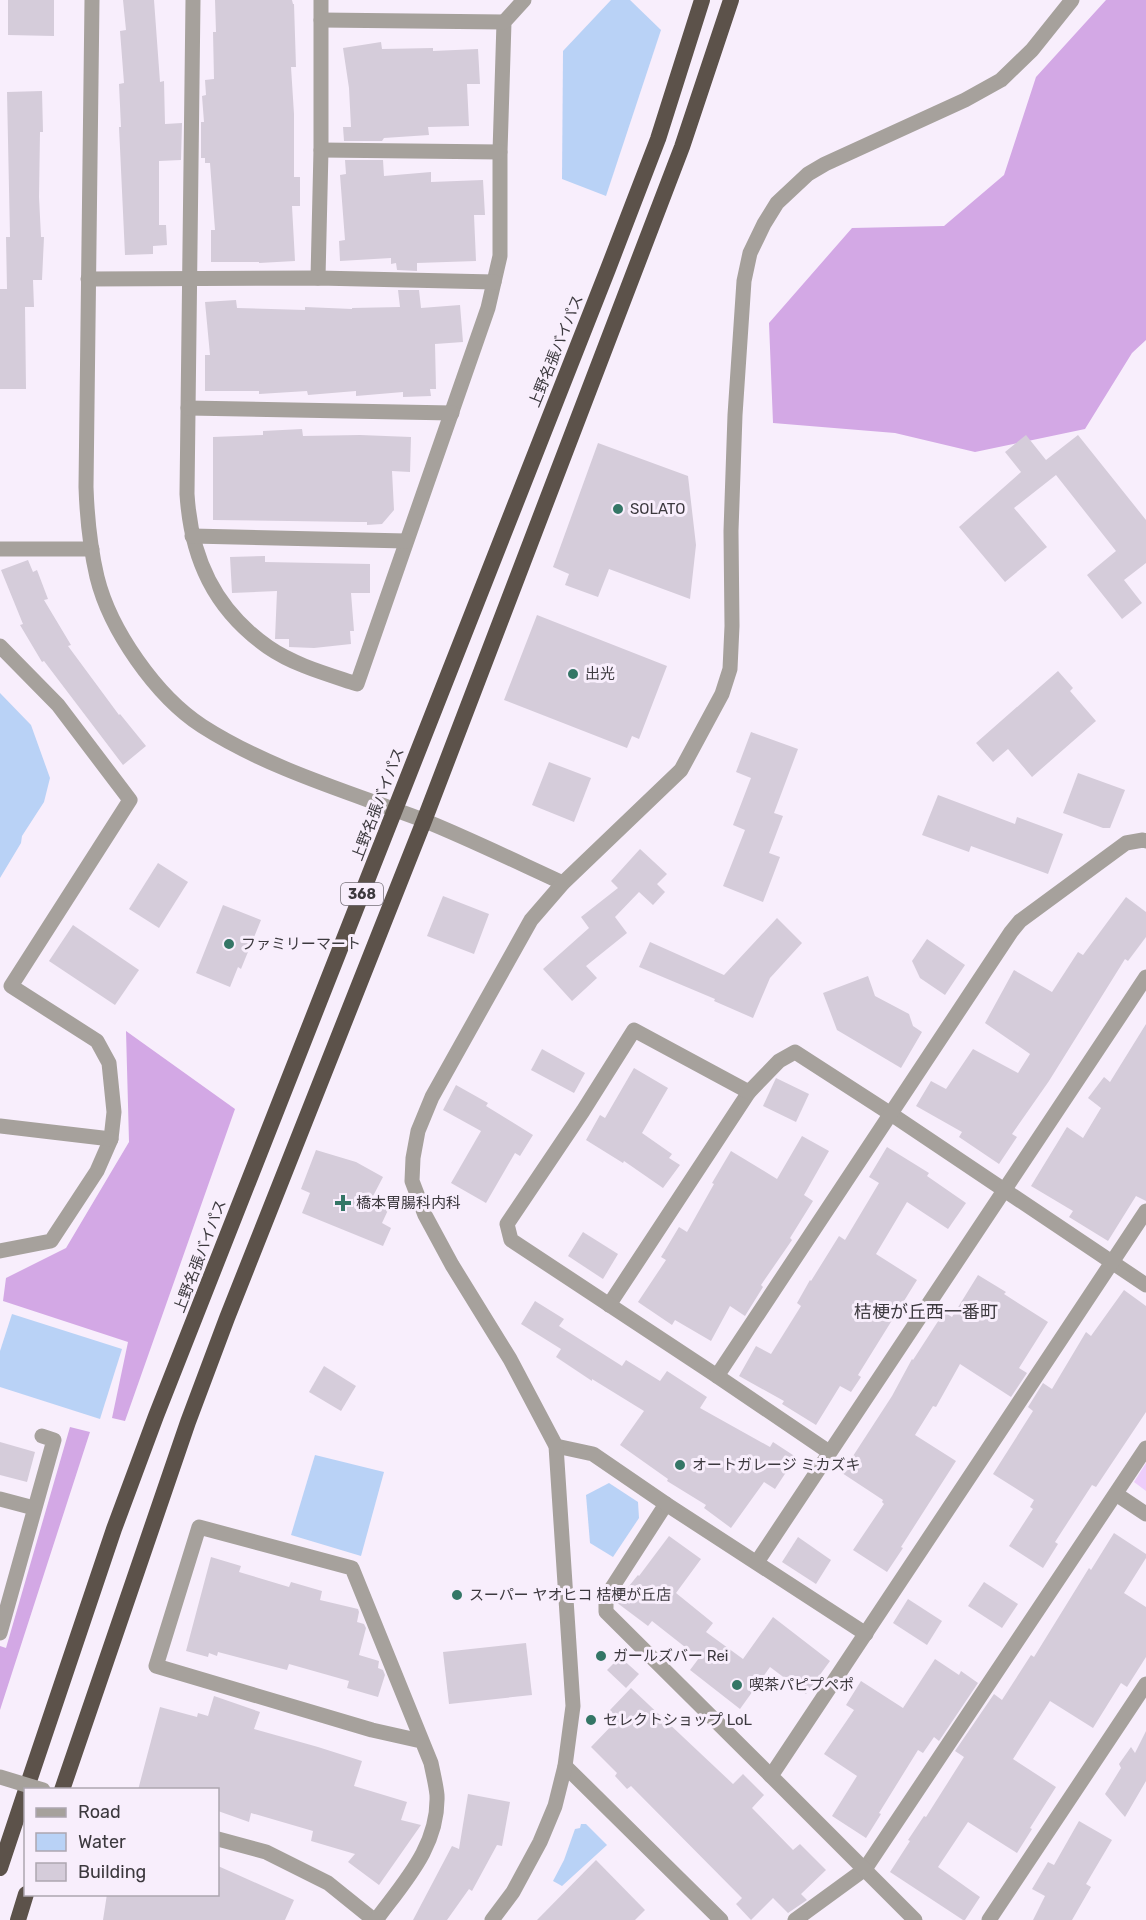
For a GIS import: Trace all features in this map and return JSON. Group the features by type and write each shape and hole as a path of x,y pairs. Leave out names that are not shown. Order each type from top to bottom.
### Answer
{"highway":[{"name":"上野名張バイパス","path":"27,1788 114,1529 156,1416 654,150 702,0"},
{"name":"368","path":"63,1788 188,1422 424,821 682,147 731,0"},
{"name":"上野名張バイパス","path":"0,1868 24,1796"},
{"path":"18,1920 25,1896"}],"street":[{"path":"92,0 87,521 97,577 121,634 137,661 177,705 200,724 247,752 424,821 563,883"},
{"path":"193,0 187,494 192,536 207,580 234,618 268,647 292,660 357,684 488,308 500,256 504,22 524,0"},
{"path":"318,278 321,0"},
{"path":"492,1920 513,1892 540,1842 555,1806 565,1766 573,1706 556,1446 510,1359 446,1255 425,1215 412,1181 418,1131 432,1097 531,920 563,883 681,770 722,694 730,669 731,531 741,307 750,253 764,224 777,203 808,174 1001,80 1032,50 1072,0"},
{"path":"321,20 504,22"},
{"path":"321,150 500,152"},
{"path":"88,279 318,278 494,282"},
{"path":"188,408 452,413"},
{"path":"192,536 406,542"},
{"path":"0,549 92,549"},
{"path":"0,646 58,705 130,800 11,986 97,1041 109,1063 114,1112 111,1139 97,1171 51,1241 0,1251"},
{"path":"717,1376 1020,921 1126,843 1146,841"},
{"path":"756,1562 1146,976"},
{"path":"749,1092 634,1030 507,1224 511,1240 829,1452"},
{"path":"609,1305 749,1092 768,1070 795,1052 1146,1285"},
{"path":"0,1126 111,1139"},
{"path":"771,1776 1146,1211"},
{"path":"0,1633 54,1440 42,1436"},
{"path":"556,1446 593,1454 866,1634"},
{"path":"795,1920 865,1869 1146,1448"},
{"path":"1116,1494 1146,1514"},
{"path":"0,1499 34,1508"},
{"path":"666,1504 606,1597 606,1612 915,1920"},
{"path":"219,1839 266,1852 328,1883 375,1920 419,1863 432,1831 437,1796 431,1763 352,1568 199,1527 156,1666 372,1730 421,1741"},
{"path":"989,1920 1146,1684"},
{"path":"565,1766 721,1920"},
{"path":"0,1778 36,1788"}],"shaded area":[{"path":"1106,0 1146,0 1146,340 1132,353 1085,429 975,452 895,433 773,423 769,323 852,228 944,226 1004,175 1036,77"},
{"path":"126,1031 235,1109 125,1421 112,1418 128,1342 3,1301 6,1278 66,1248 129,1142"},
{"path":"70,1427 90,1432 0,1710 0,1646 6,1648"},
{"path":"1146,1463 1146,1491 1134,1482"}],"water":[{"path":"611,0 630,0 661,30 606,196 562,179 563,51"},
{"path":"0,693 31,725 50,778 44,802 22,836 21,843 0,878"},
{"path":"12,1314 122,1349 100,1419 0,1387 0,1351"},
{"path":"315,1455 384,1472 361,1556 291,1535"},
{"path":"609,1483 638,1502 639,1518 613,1557 590,1543 586,1495"},
{"path":"581,1824 586,1824 607,1845 562,1886 553,1881 564,1860 575,1829 580,1828"}],"building":[{"path":"8,0 54,0 54,36 8,35"},
{"path":"123,0 154,0 160,82 164,81 165,124 182,123 181,160 159,161 159,225 166,225 167,245 153,246 153,254 125,255 119,127 121,127 119,84 124,83 120,31 126,30"},
{"path":"215,0 292,0 294,4 296,67 291,67 294,177 300,177 300,206 292,206 295,261 211,262 211,230 215,230 210,163 205,163 205,158 201,158 201,122 204,122 202,96 206,95 205,80 214,79"},
{"path":"381,42 382,49 433,48 433,51 478,49 480,84 467,84 469,126 428,127 429,135 384,138 382,141 344,141 343,127 351,127 349,88 343,48"},
{"path":"42,91 43,132 40,132 39,197 41,237 44,237 42,280 33,280 34,307 25,307 26,389 0,389 0,289 7,289 6,237 10,237 7,92"},
{"path":"345,160 383,160 384,176 431,172 431,182 483,180 485,215 474,215 476,261 417,263 417,271 397,270 396,263 391,264 391,258 340,261 339,241 345,240 340,175 346,174"},
{"path":"398,290 419,290 421,308 460,305 463,342 435,344 436,389 430,389 431,396 403,397 403,392 356,396 356,391 308,395 307,391 259,394 259,391 205,391 205,355 210,355 205,302 236,300 237,308 305,310 305,307 352,309 400,307"},
{"path":"302,429 303,436 411,437 410,472 392,471 394,510 382,524 213,520 213,437 263,435 263,431"},
{"path":"1026,435 1046,460 1078,435 1146,520 1146,563 1124,580 1142,603 1122,619 1087,575 1116,551 1056,475 1014,508 1047,547 1005,582 959,527 1021,472 1005,452"},
{"path":"598,443 688,476 696,545 690,599 609,569 598,597 565,585 569,574 553,567"},
{"path":"265,556 265,562 370,564 370,593 351,593 354,631 350,631 351,644 314,648 289,647 289,639 275,639 277,591 232,593 230,557"},
{"path":"28,560 33,572 37,570 48,599 44,600 71,645 68,646 119,715 146,746 123,765 44,661 42,662 20,625 23,624 1,570"},
{"path":"537,615 667,666 639,739 632,736 627,748 504,700"},
{"path":"1058,671 1073,688 1070,691 1096,721 1032,777 1008,749 993,762 976,743"},
{"path":"751,732 798,749 774,813 783,816 769,853 780,857 763,902 723,886 745,830 733,825 751,778 736,772"},
{"path":"549,762 591,778 574,822 532,805"},
{"path":"1078,773 1125,790 1110,828 1103,828 1063,813"},
{"path":"938,795 1015,824 1017,817 1063,834 1048,874 971,846 969,852 922,835"},
{"path":"640,849 667,874 657,884 665,892 653,905 639,892 615,917 627,933 586,966 597,978 572,1001 543,969 589,928 581,917 618,888 611,881"},
{"path":"158,863 188,882 159,928 129,909"},
{"path":"443,896 489,914 474,954 427,936"},
{"path":"1126,897 1146,912 1146,937 1128,961 1125,959 1049,1081 1012,1134 1017,1137 999,1164 959,1137 962,1132 916,1106 931,1081 946,1089 973,1049 1018,1073 1030,1054 985,1023 1014,970 1052,992 1078,952 1083,955"},
{"name":"ファミリーマート","path":"223,905 261,920 241,969 238,967 230,987 196,973"},
{"path":"777,918 802,943 770,978 753,1018 714,1001 715,999 639,967 650,942 724,975"},
{"path":"73,925 139,970 115,1005 49,961"},
{"path":"927,939 965,965 945,995 920,978 912,961"},
{"path":"868,976 875,996 909,1014 913,1026 922,1032 901,1068 837,1030 823,993"},
{"path":"1146,1024 1146,1201 1136,1196 1108,1241 1069,1217 1073,1211 1031,1186 1067,1127 1083,1138 1101,1108 1088,1098 1104,1077 1110,1082"},
{"path":"542,1049 585,1073 574,1093 531,1070"},
{"path":"634,1068 668,1088 642,1133 672,1154 669,1158 680,1165 663,1188 624,1161 623,1163 586,1140 600,1115 605,1118"},
{"path":"776,1078 809,1094 796,1122 763,1106"},
{"path":"456,1085 488,1103 486,1106 533,1135 520,1156 515,1153 486,1203 451,1183 481,1131 443,1110"},
{"path":"802,1136 829,1151 804,1195 813,1201 790,1238 792,1240 761,1285 763,1287 745,1316 730,1306 711,1341 675,1320 672,1325 638,1302 666,1260 661,1257 679,1227 687,1232 731,1151 777,1179"},
{"path":"887,1147 929,1173 927,1176 966,1203 948,1229 907,1202 876,1254 917,1280 858,1375 861,1377 851,1392 840,1386 816,1425 782,1404 784,1401 739,1376 756,1346 771,1354 801,1306 797,1303 810,1280 839,1236 845,1240 879,1183 869,1177"},
{"name":"橋本胃腸科内科","path":"316,1150 356,1162 383,1177 372,1198 389,1208 382,1223 391,1228 383,1246 302,1213 310,1193 301,1189"},
{"path":"583,1232 618,1254 603,1279 568,1256"},
{"path":"978,1275 1048,1322 1019,1368 1027,1373 1011,1397 960,1364 936,1407 933,1406 915,1435 956,1461 887,1572 853,1550 884,1504 883,1500 842,1473 892,1396 912,1359 944,1312 952,1317"},
{"path":"1124,1290 1146,1306 1146,1412 1096,1487 1092,1485 1055,1542 1058,1544 1043,1568 1009,1546 1033,1509 1030,1507 1034,1500 993,1474 1033,1411 1028,1407 1043,1383 1052,1389 1086,1332 1091,1336"},
{"path":"535,1301 564,1319 559,1326 622,1366 626,1360 660,1381 667,1371 707,1397 700,1408 770,1447 773,1442 796,1457 775,1489 764,1482 731,1528 704,1508 706,1505 667,1481 668,1479 620,1445 644,1411 556,1357 561,1349 521,1324"},
{"path":"324,1366 356,1386 341,1411 309,1392"},
{"path":"0,1442 35,1452 27,1482 0,1475"},
{"path":"1114,1533 1146,1554 1146,1558 1124,1593 1146,1607 1146,1657 1127,1687 1121,1683 1093,1728 1050,1701 1013,1759 1056,1787 1017,1853 968,1822 938,1867 980,1897 963,1920 890,1872 910,1841 908,1840 924,1816 926,1817 964,1757 955,1751 994,1694 1002,1700 1031,1655 1034,1657 1089,1568 1091,1570"},
{"path":"669,1536 701,1559 676,1593 713,1623 706,1632 743,1659 773,1617 830,1661 806,1694 770,1667 740,1709 690,1670 699,1658 652,1621 648,1626 616,1602"},
{"path":"798,1537 831,1560 816,1584 782,1562"},
{"path":"211,1557 241,1566 239,1572 289,1587 291,1582 322,1591 320,1600 358,1609 357,1622 364,1624 366,1628 359,1655 379,1661 378,1668 383,1670 385,1675 378,1697 347,1688 349,1681 289,1664 287,1670 218,1652 217,1656 209,1653 208,1657 186,1651"},
{"path":"984,1582 1018,1604 1002,1628 968,1606"},
{"path":"908,1599 942,1621 927,1645 893,1623"},
{"path":"526,1643 532,1695 449,1704 443,1652"},
{"path":"620,1657 639,1674 626,1688 607,1670"},
{"path":"935,1659 959,1675 961,1671 978,1683 939,1741 934,1737 923,1753 918,1750 866,1838 832,1816 857,1776 824,1754 854,1710 846,1705 861,1681 903,1708"},
{"path":"631,1688 733,1784 743,1774 764,1795 752,1808 793,1850 800,1844 826,1870 801,1894 807,1900 788,1913 773,1898 751,1920 736,1904 742,1898 631,1786 627,1789 615,1776 617,1773 591,1747 618,1719 610,1710"},
{"path":"214,1696 260,1712 254,1729 362,1761 354,1786 407,1802 401,1820 421,1825 379,1885 348,1862 355,1854 311,1841 313,1831 251,1813 249,1822 219,1811 219,1788 139,1788 160,1707 197,1717 198,1713 208,1716"},
{"path":"1146,1731 1146,1781 1125,1817 1105,1794 1121,1768 1119,1764 1131,1747 1135,1753"},
{"path":"468,1794 510,1802 502,1846 497,1845 472,1891 469,1889 447,1920 413,1920 452,1846 459,1849"},
{"path":"1079,1821 1112,1840 1086,1884 1091,1887 1072,1920 1033,1920 1045,1896 1032,1889 1048,1862 1054,1865"},
{"path":"596,1860 645,1910 635,1920 537,1920"},
{"path":"219,1866 294,1900 285,1920 103,1920 107,1896 219,1896"}],"place":[{"name":"SOLATO","path":"618,509"},
{"name":"出光","path":"573,674"},
{"name":"ファミリーマート","path":"229,944"},
{"name":"橋本胃腸科内科","path":"343,1203"},
{"name":"オートガレージ ミカズキ","path":"680,1465"},
{"name":"スーパー ヤオヒコ 桔梗が丘店","path":"457,1595"},
{"name":"ガールズバー Rei","path":"601,1656"},
{"name":"喫茶パピプペポ","path":"737,1685"},
{"name":"セレクトショップ LoL","path":"591,1720"}],"district":[{"name":"桔梗が丘西一番町","path":"926,1312"}]}
